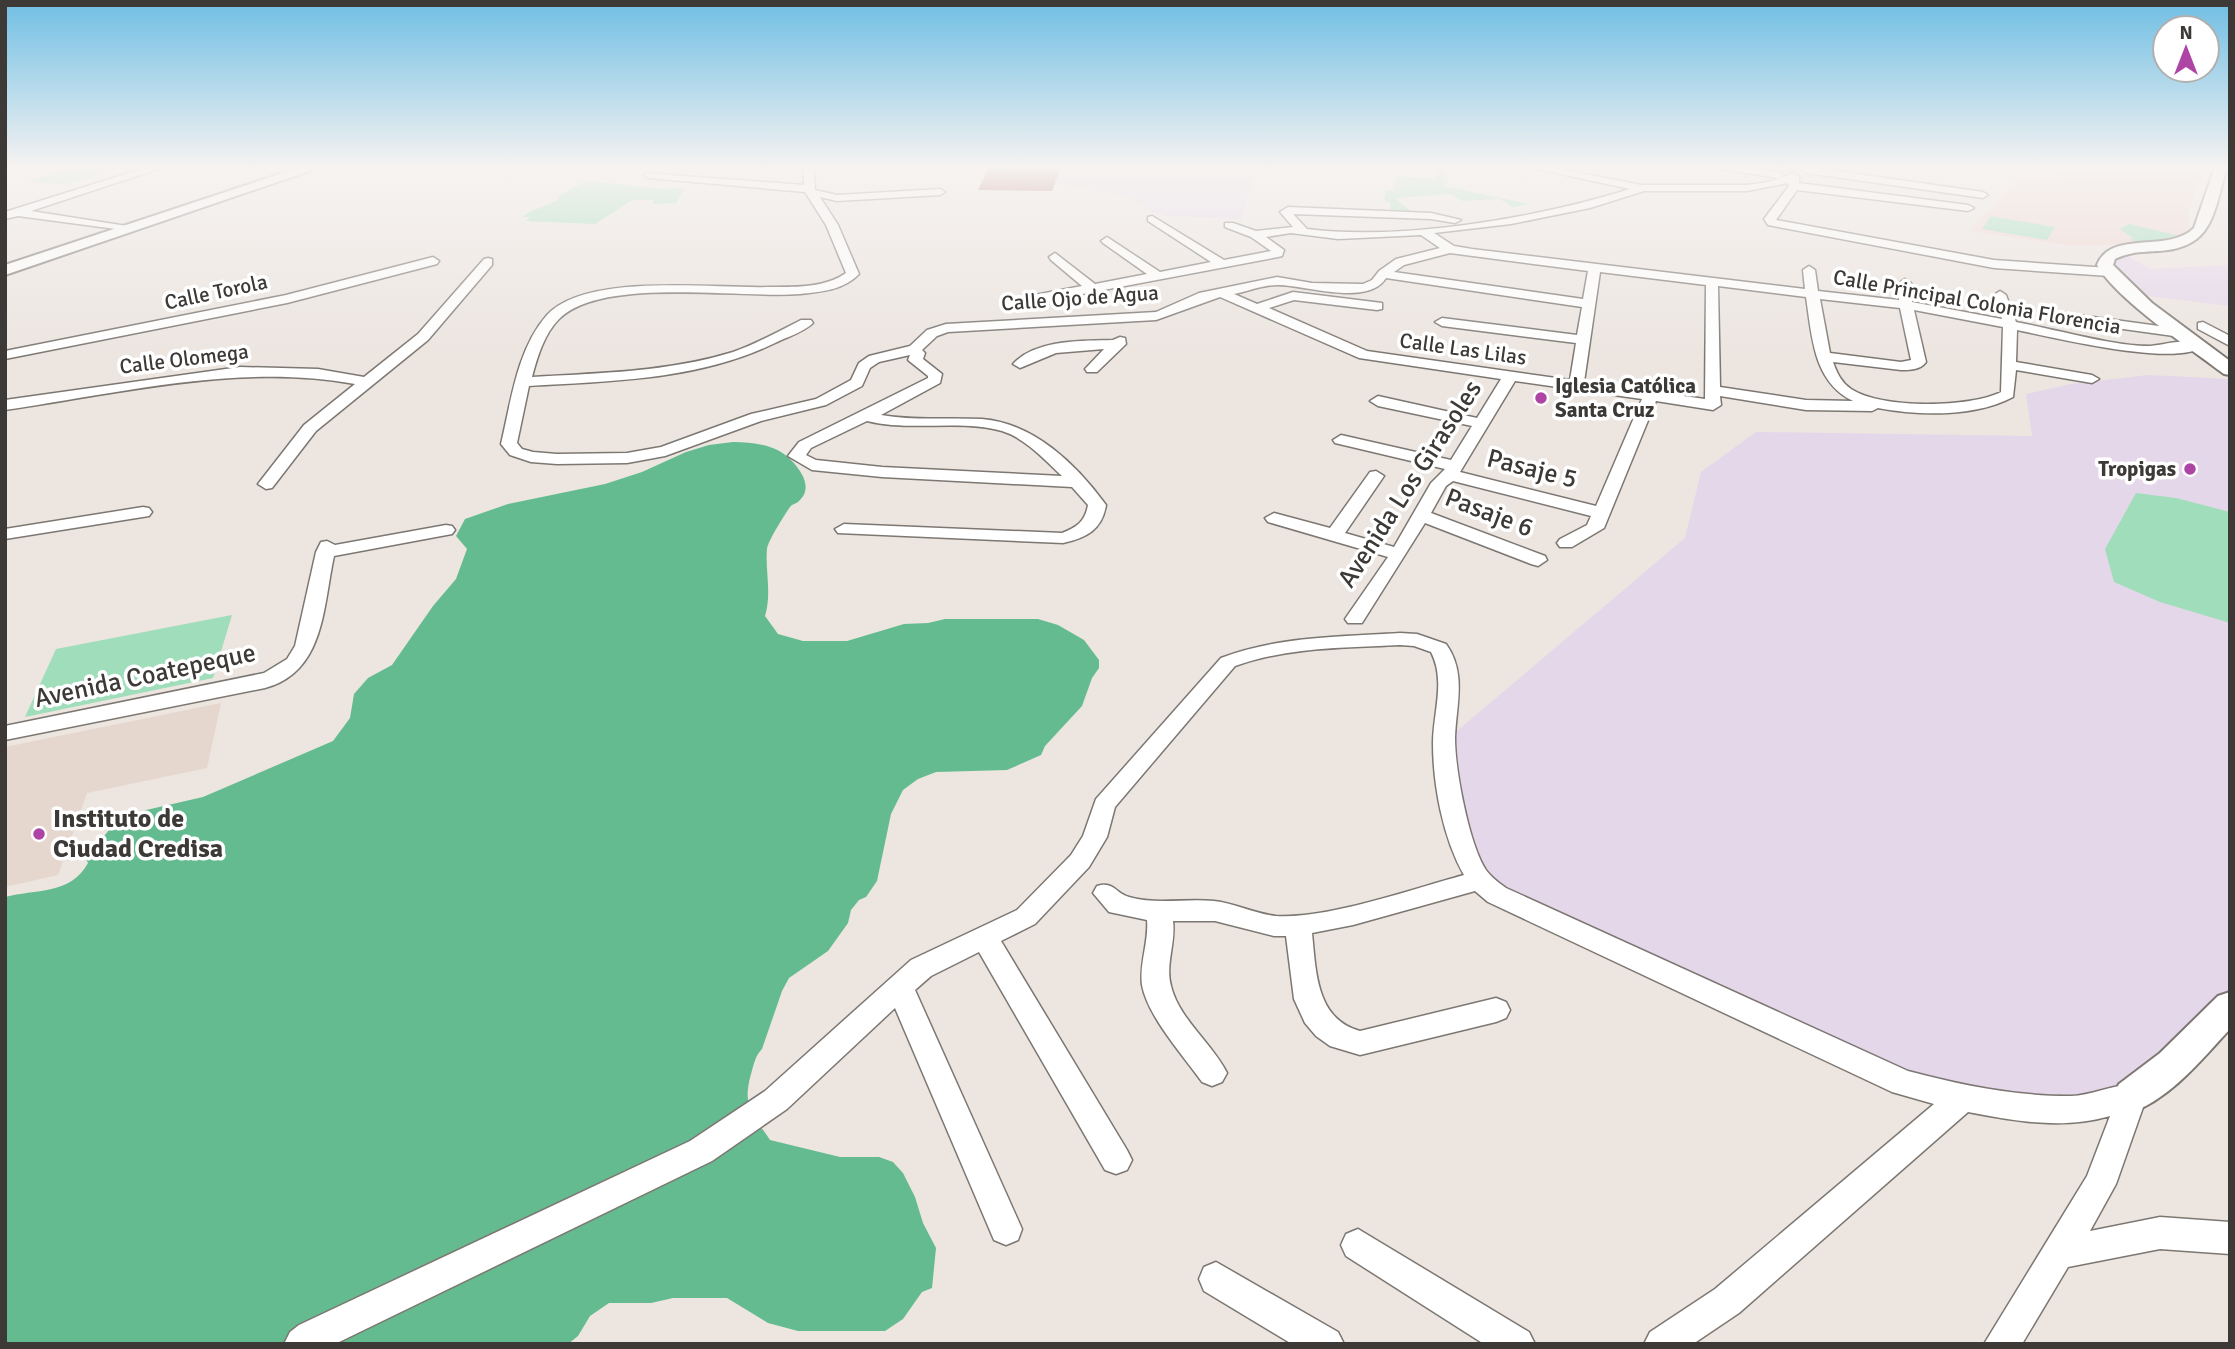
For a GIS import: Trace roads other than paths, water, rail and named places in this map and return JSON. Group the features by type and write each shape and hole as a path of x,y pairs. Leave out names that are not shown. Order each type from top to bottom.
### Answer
{"street":[{"path":"72,230 104,237"},
{"path":"5,270 124,230"},
{"path":"834,230 853,274 850,279 826,287 790,291 640,289 575,303 556,312 534,346 509,444 516,452 531,457 557,459 627,458 665,451 756,417 821,402 857,383 864,366 874,359 904,350 918,353 915,360 935,374 935,380 922,390 863,415 805,445 796,456 812,465 882,472 1077,482"},
{"path":"1169,230 1222,264"},
{"path":"1008,304 1278,253 1279,250 1242,230"},
{"path":"1255,235 1302,230 1338,236 1432,230"},
{"path":"1810,230 1994,264 2109,272"},
{"path":"2198,230 2196,236 2172,245 2134,248 2113,253 2105,265 2109,272 2196,346 2222,359 2230,370"},
{"name":"Calle Principal Colonia Florencia","path":"1423,231 1450,248 1906,305 2129,348 2149,350 2196,346"},
{"path":"1107,241 1158,276"},
{"name":"Calle Ojo de Agua","path":"914,351 932,333 946,328 1087,322 1149,316 1171,312 1204,296 1277,281 1312,287 1365,288 1377,283 1383,274 1400,262 1450,248"},
{"path":"1055,257 1092,288"},
{"name":"Calle Torola","path":"5,355 287,299 433,261"},
{"path":"266,484 310,428 427,332 488,262"},
{"path":"1576,386 1595,266"},
{"path":"1808,270 1825,357 1833,380 1851,394 1874,405"},
{"path":"1383,274 1589,303"},
{"path":"1712,280 1713,398"},
{"path":"1825,357 1901,366 1917,365 1919,362 1906,305 1905,283"},
{"name":"Calle Las Lilas","path":"1220,292 1364,355 1651,396 1806,405 1962,406 1993,402 2008,394 2009,365"},
{"path":"2000,295 2010,324 2009,365 2092,379"},
{"path":"1257,308 1293,296 1377,306"},
{"path":"1092,369 1119,344 1121,330 1149,316"},
{"path":"2056,316 2181,333"},
{"path":"1442,322 1583,340"},
{"path":"525,382 640,375 686,369 741,354 806,323"},
{"path":"2203,326 2230,342"},
{"path":"1020,364 1037,352 1119,344"},
{"name":"Calle Olomega","path":"5,405 240,371 318,373 368,382"},
{"name":"Avenida Los Girasoles","path":"1355,619 1399,554 1439,483 1451,471 1510,377"},
{"path":"1566,543 1595,528 1651,396"},
{"path":"1378,401 1480,423"},
{"path":"844,529 1063,538 1086,531 1096,518 1097,505 1077,482 1026,437 1010,429 953,423 878,420 863,415"},
{"name":"Pasaje 5","path":"1341,440 1602,513"},
{"path":"1334,535 1376,477"},
{"path":"5,534 143,512"},
{"name":"Pasaje 6","path":"1422,516 1538,560"},
{"path":"1274,518 1399,554"},
{"name":"Avenida Coatepeque","path":"5,733 265,681 290,669 301,657 326,549 446,530"},
{"path":"302,1344 311,1337 701,1151 776,1100 921,968 1026,917 1080,861 1096,837 1104,805 1228,663 1250,653 1400,639 1417,640 1439,648 1451,669 1444,741 1446,770 1472,868 1480,880 1497,895 1903,1083 1961,1099 2023,1107 2077,1110 2132,1096 2173,1063 2230,1006"},
{"path":"1106,893 1118,905 1159,911 1215,911 1274,926 1298,926 1353,915 1480,880"},
{"path":"1159,911 1162,936 1156,984 1164,1005 1212,1073"},
{"path":"1298,926 1304,991 1314,1013 1329,1032 1341,1041 1360,1043 1496,1010"},
{"path":"985,938 1116,1160"},
{"path":"900,987 1006,1229"},
{"path":"2001,1344 2100,1184 2132,1096"},
{"path":"1662,1344 1727,1301 1961,1099"},
{"path":"2058,1253 2160,1233 2230,1238"},
{"path":"1358,1245 1517,1344"},
{"path":"1216,1279 1326,1344"}],"place":[{"name":"Iglesia Católica Santa Cruz","path":"1541,398"},
{"name":"Tropigas","path":"2190,469"},
{"name":"Instituto de Ciudad Credisa","path":"39,834"}]}
